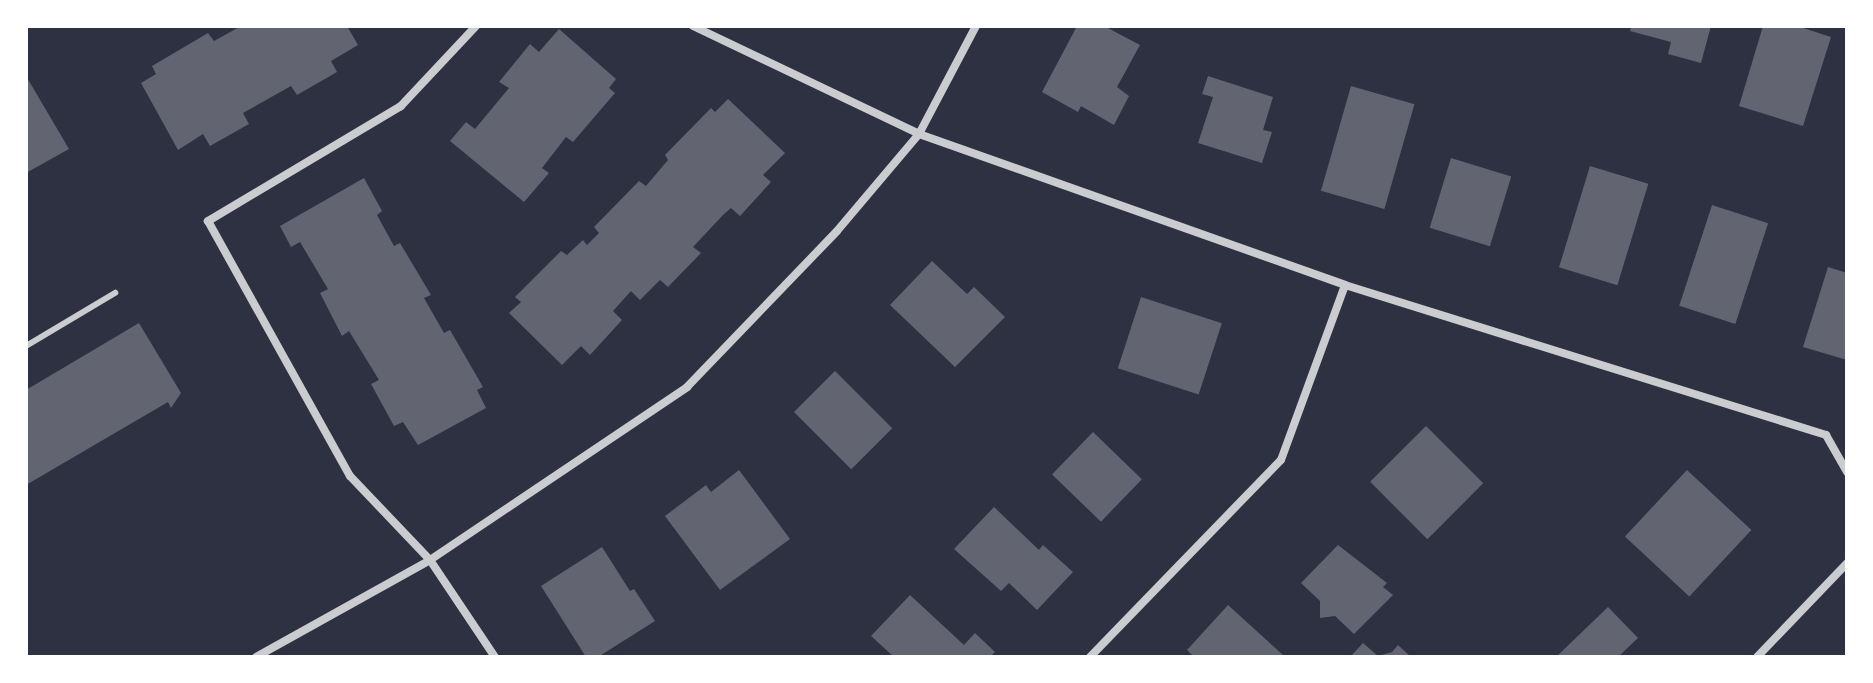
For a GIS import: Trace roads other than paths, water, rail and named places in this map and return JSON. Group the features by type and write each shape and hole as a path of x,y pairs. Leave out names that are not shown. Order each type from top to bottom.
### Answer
{"street":[{"path":"476,26 401,106 208,221 350,476 430,560 495,657"},
{"path":"693,26 919,134 1345,285 1826,435 1847,472"},
{"path":"256,657 430,560 687,387 837,231 919,134 976,26"},
{"path":"1090,657 1281,460 1345,285"},
{"path":"1757,657 1847,563"}],"lane":[{"path":"26,346 115,293"}]}
